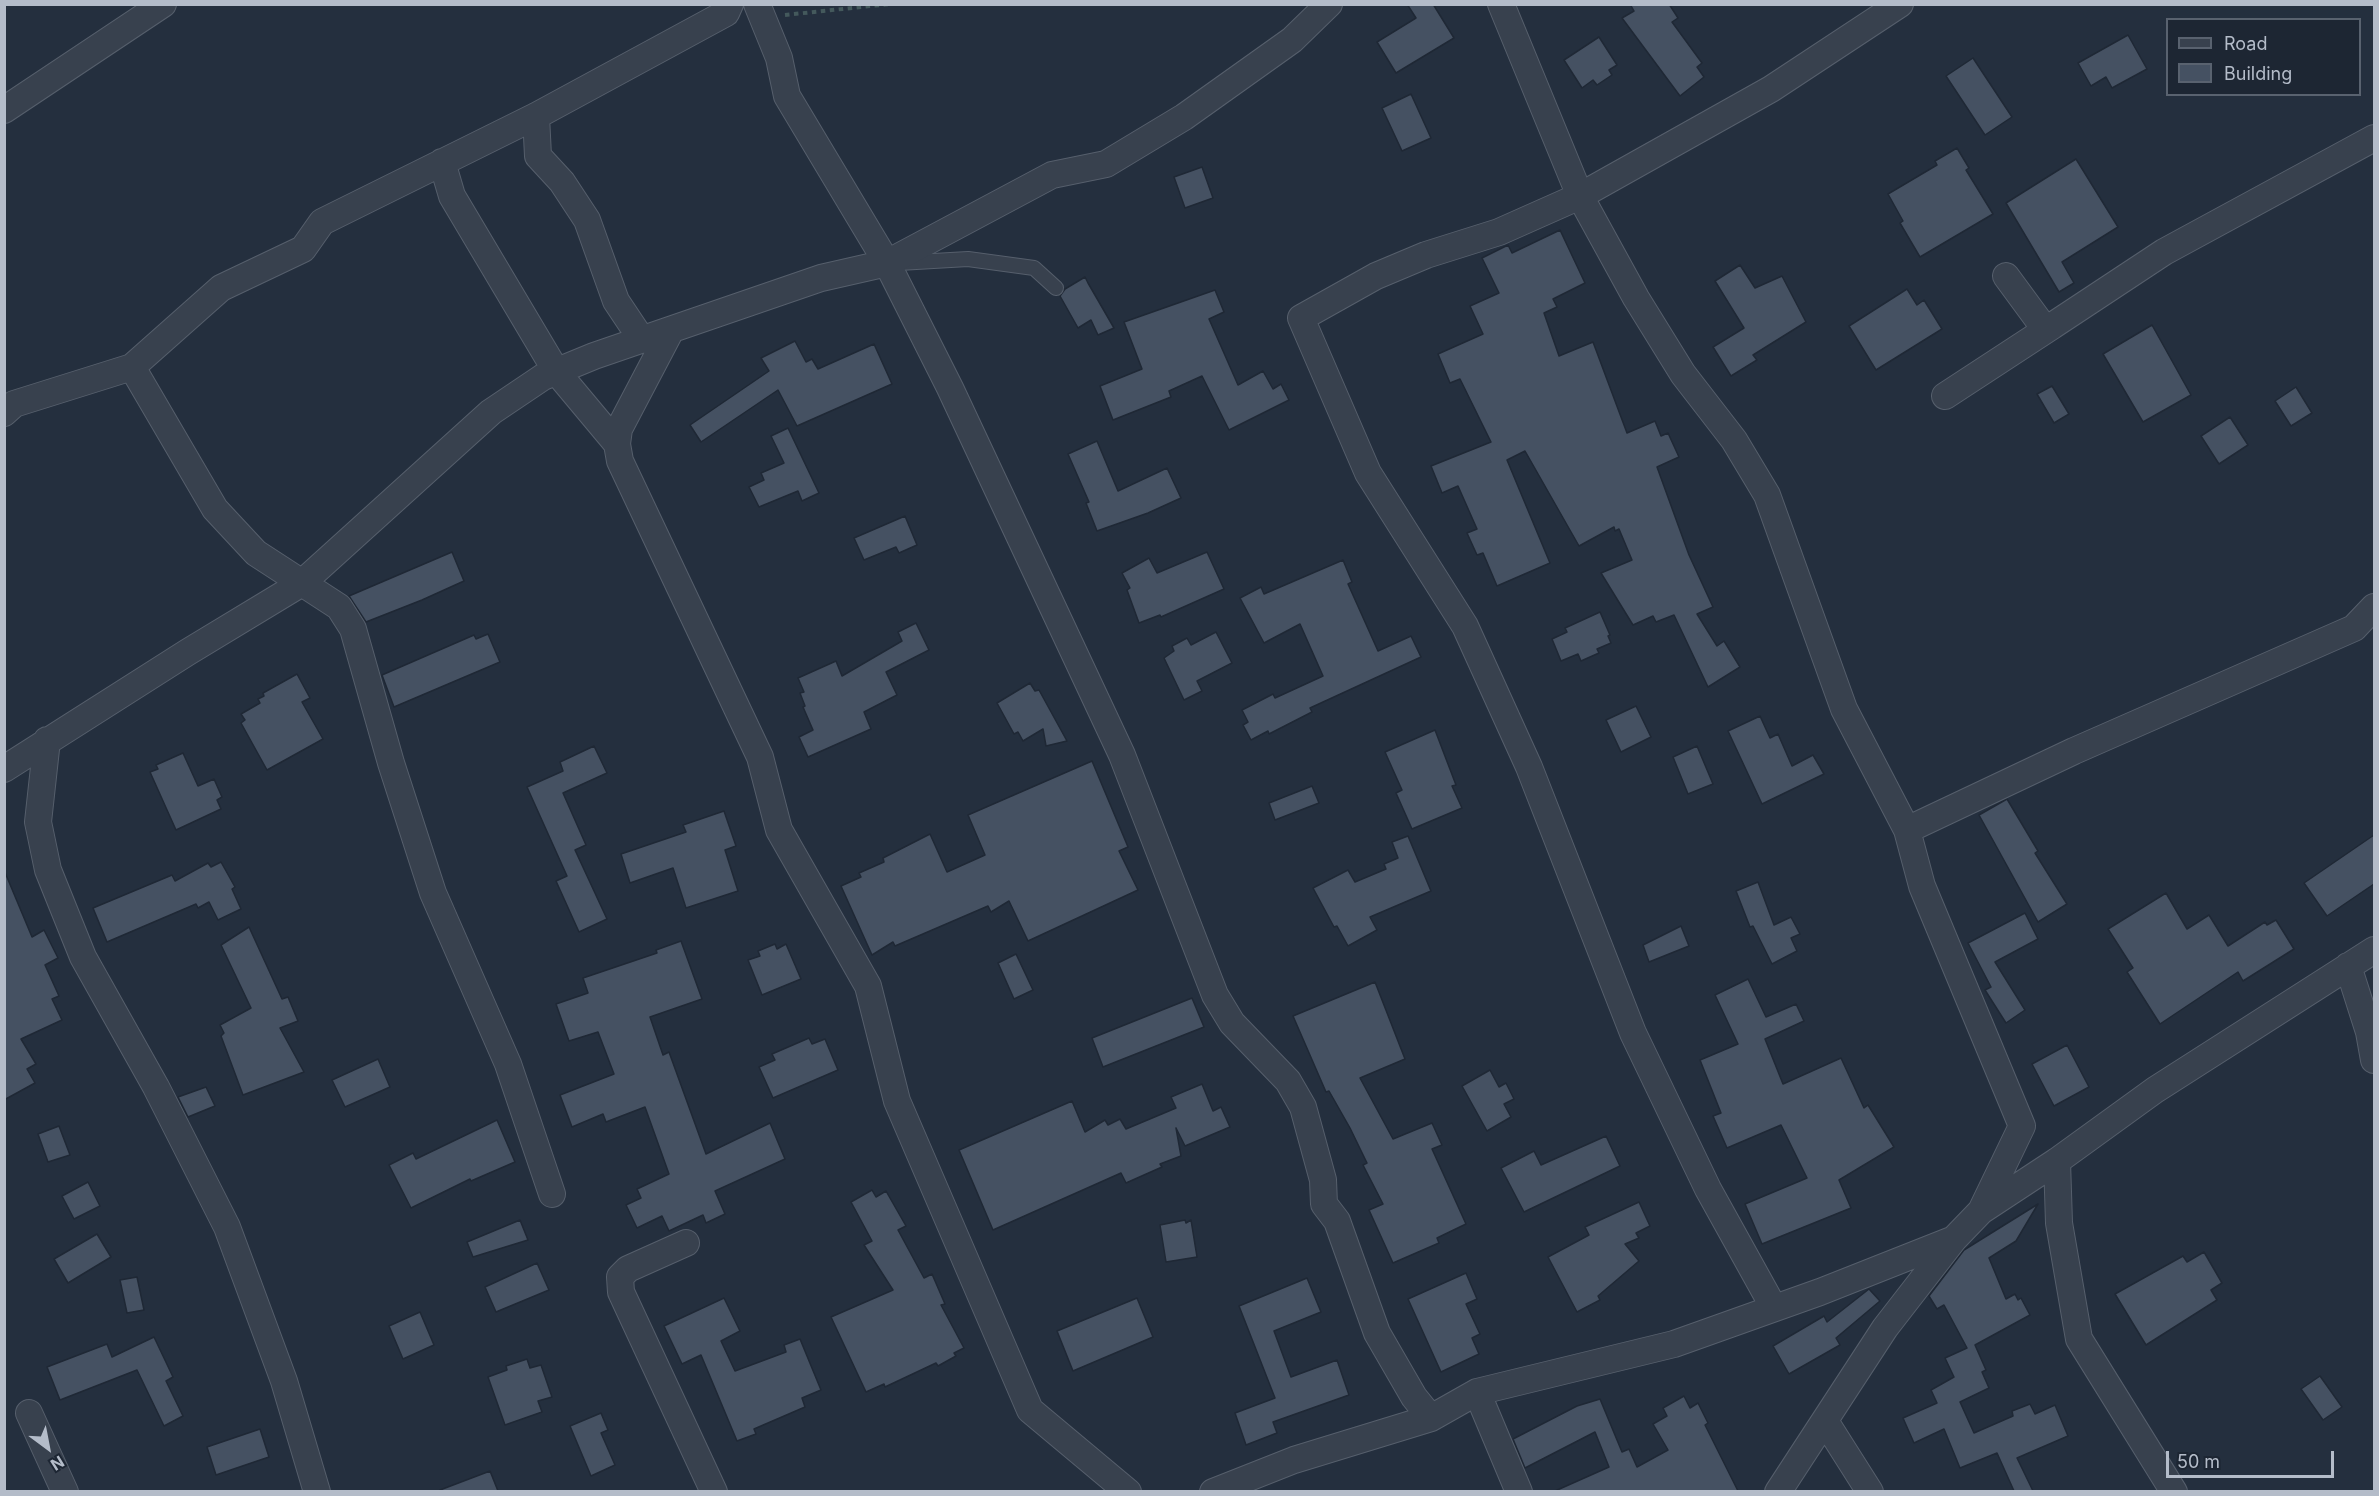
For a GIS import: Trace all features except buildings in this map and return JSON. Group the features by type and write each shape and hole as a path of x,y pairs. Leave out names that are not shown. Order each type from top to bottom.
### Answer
{"street":[{"path":"4,110 163,4"},
{"path":"4,413 14,404 132,367 221,288 303,249 322,222 536,116 726,13 729,4"},
{"path":"4,769 47,740 302,583 491,412 543,377 821,278 887,263 1052,175 1106,164 1184,117 1292,40 1329,4"},
{"path":"1501,4 1580,196 1636,298 1677,364 1734,440 1767,495 1845,709 1907,830 1922,886 2022,1126 1981,1211"},
{"path":"1774,1308 1708,1189 1633,1033 1529,767 1465,626 1368,472 1301,318 1376,276 1425,255 1499,232 1580,196 1771,89 1900,4"},
{"path":"760,10 778,58 787,96 887,263 950,388 1122,755 1215,995 1232,1023 1287,1081 1303,1107 1323,1180 1324,1204 1337,1221 1377,1333 1414,1398 1431,1418"},
{"path":"536,116 538,156 562,182 587,220 616,301 642,340"},
{"path":"1946,396 2164,252 2374,138"},
{"path":"442,162 452,196 556,371 617,444 625,471 760,757 779,830 868,986 897,1101 1030,1410 1128,1491"},
{"path":"2006,276 2042,325 2052,327"},
{"path":"617,444 619,429 672,330"},
{"path":"132,367 214,509 256,553 339,607 352,629 433,893 508,1064 552,1194"},
{"path":"1907,830 2074,751 2354,628 2374,607"},
{"path":"47,740 38,822 48,870 83,957 156,1087 227,1227 284,1381 317,1491"},
{"path":"1778,1491 1885,1328 1954,1239 1981,1211 2057,1161 2155,1090 2374,950"},
{"path":"2348,966 2369,1032 2374,1060"},
{"path":"2057,1161 2059,1223 2079,1339 2174,1491"},
{"path":"1213,1491 1245,1486 1294,1460 1431,1418 1477,1392 1674,1344 1954,1239"},
{"path":"686,1243 628,1269 620,1277 621,1292 714,1491"},
{"path":"1477,1392 1519,1491"},
{"path":"29,1413 65,1491"},
{"path":"1825,1421 1870,1491"}],"lane":[{"path":"887,263 968,259 1034,268 1056,288"}],"path":[{"path":"760,10 890,4"}]}
